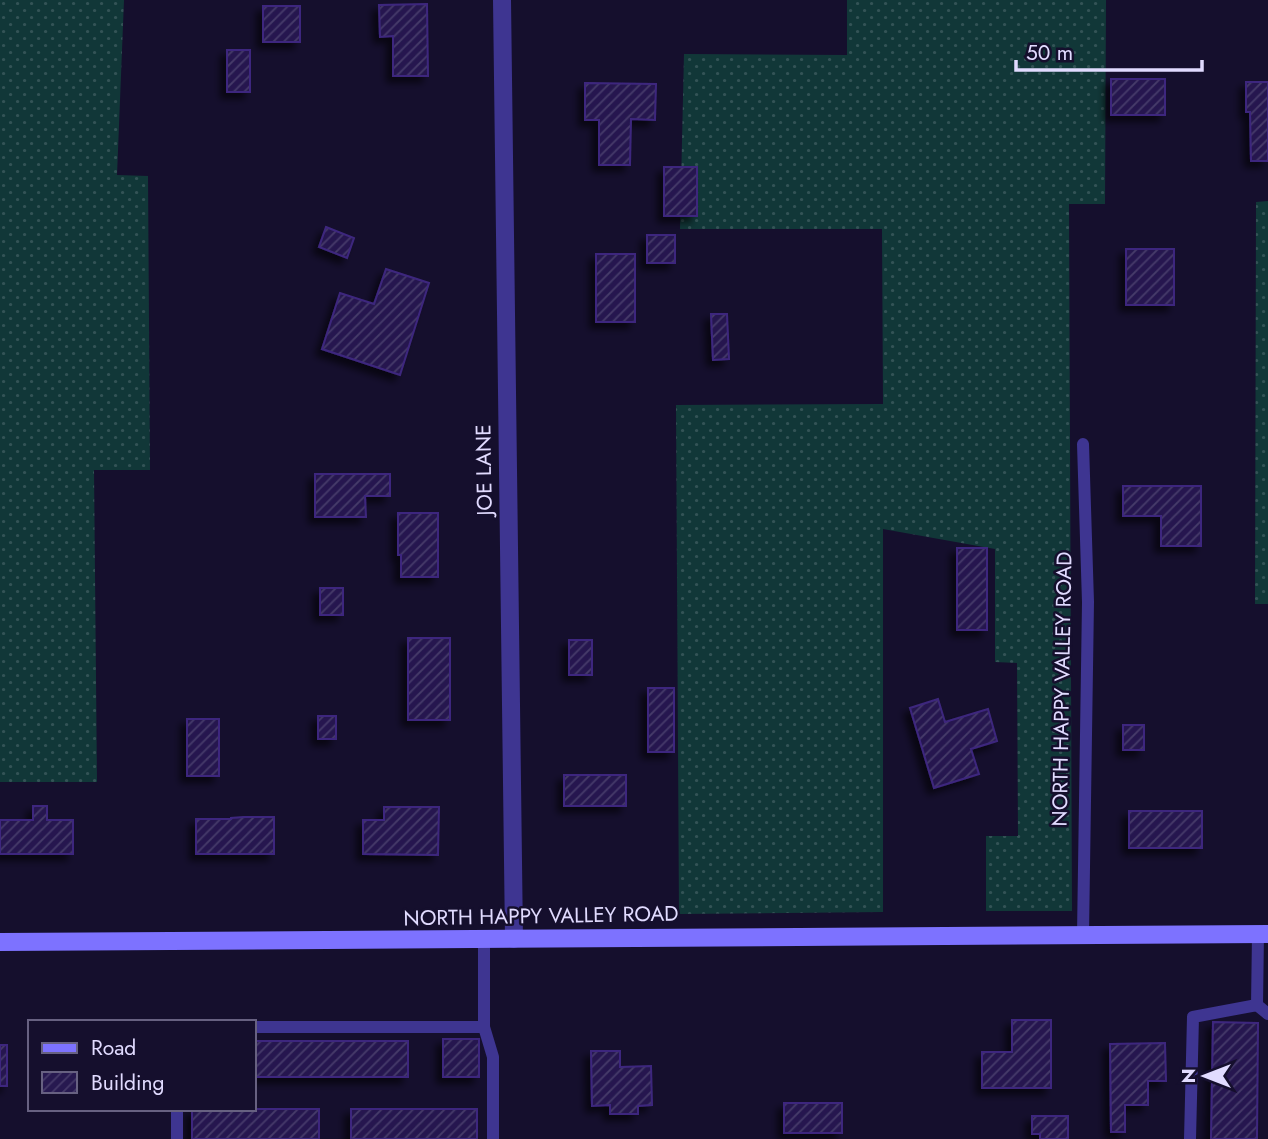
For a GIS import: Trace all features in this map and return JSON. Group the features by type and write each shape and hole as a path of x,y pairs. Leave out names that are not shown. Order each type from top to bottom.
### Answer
{"main road":[{"name":"NORTH HAPPY VALLEY ROAD","path":"0,942 1263,934"}],"street":[{"name":"JOE LANE","path":"502,0 514,939"}],"lane":[{"name":"NORTH HAPPY VALLEY ROAD","path":"1083,444 1088,602 1083,934"},
{"path":"1257,1005 1263,934"},
{"path":"484,939 484,1027 493,1057 493,1139"},
{"path":"1190,1139 1193,1017 1257,1005 1268,1014"},
{"path":"256,1027 484,1027"},
{"path":"177,1111 177,1139"}],"green space":[{"path":"0,0 124,0 117,175 148,176 150,470 94,470 97,782 0,782"},
{"path":"847,0 1106,0 1105,204 1069,204 1072,911 986,911 986,836 1018,836 1017,663 995,662 995,549 883,529 883,912 679,914 676,405 883,404 882,229 680,229 684,54 847,55"},
{"path":"1268,201 1268,604 1255,604 1256,202"}],"building":[{"path":"427,4 428,76 393,76 393,36 380,37 379,5"},
{"path":"263,6 300,6 300,42 263,42"},
{"path":"227,50 250,50 250,92 227,92"},
{"path":"1111,79 1165,79 1165,115 1111,115"},
{"path":"1246,82 1268,82 1268,161 1251,161"},
{"path":"585,83 656,84 655,120 631,119 630,165 599,165 599,120 585,120"},
{"path":"664,167 697,167 697,216 664,216"},
{"path":"326,227 354,238 347,258 319,247"},
{"path":"647,235 675,235 675,263 647,263"},
{"path":"1126,249 1174,249 1174,305 1126,305"},
{"path":"596,254 635,254 635,322 596,322"},
{"path":"386,269 429,283 400,375 322,349 340,293 374,304"},
{"path":"711,314 727,314 729,359 713,360"},
{"path":"315,474 390,474 390,496 365,496 366,517 315,517"},
{"path":"1123,486 1201,486 1201,546 1161,546 1161,516 1123,516"},
{"path":"398,513 438,513 438,577 401,577"},
{"path":"957,548 987,548 987,630 957,630"},
{"path":"320,588 343,588 343,615 320,615"},
{"path":"408,638 450,638 450,720 408,720"},
{"path":"569,640 592,640 592,675 569,675"},
{"path":"648,688 674,688 674,752 648,752"},
{"path":"938,699 945,722 988,709 997,741 971,749 979,774 934,788 910,708"},
{"path":"318,716 336,716 336,739 318,739"},
{"path":"187,719 219,719 219,776 187,776"},
{"path":"1123,725 1144,725 1144,750 1123,750"},
{"path":"564,775 626,775 626,806 564,806"},
{"path":"33,806 47,806 47,820 73,820 73,854 0,854 0,820 33,820"},
{"path":"384,807 439,807 438,855 363,854 363,820 384,820"},
{"path":"1129,811 1202,811 1202,848 1129,848"},
{"path":"274,817 274,854 196,854 196,819"},
{"path":"1012,1020 1051,1020 1051,1088 982,1088 982,1052 1012,1052"},
{"path":"1213,1022 1258,1023 1257,1139 1211,1139"},
{"path":"443,1039 479,1039 479,1077 443,1077"},
{"path":"256,1041 408,1041 408,1077 256,1077"},
{"path":"1165,1043 1166,1081 1148,1081 1148,1105 1125,1105 1125,1132 1111,1132 1110,1044"},
{"path":"0,1045 7,1045 7,1086 0,1086"},
{"path":"591,1051 620,1051 620,1067 651,1066 652,1105 638,1106 638,1114 610,1114 610,1105 592,1106"},
{"path":"784,1103 842,1103 842,1133 784,1133"},
{"path":"319,1109 319,1139 192,1139 192,1111"},
{"path":"351,1109 477,1109 477,1139 351,1139"},
{"path":"1032,1116 1068,1116 1068,1139 1040,1139 1040,1134 1032,1134"}]}
